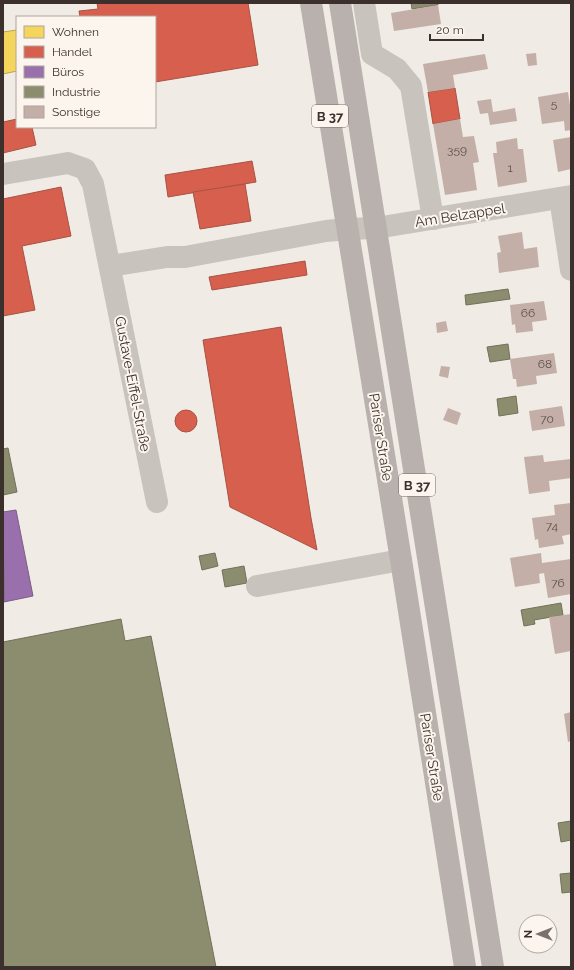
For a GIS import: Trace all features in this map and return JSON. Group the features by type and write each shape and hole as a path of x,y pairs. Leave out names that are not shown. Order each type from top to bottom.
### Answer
{"main road":[{"name":"Pariser Straße","path":"311,3 401,560 464,967"},
{"name":"Pariser Straße","path":"340,3 493,967"}],"street":[{"path":"364,3 372,54 397,69 411,86 433,219"},
{"name":"Gustave-Eiffel-Straße","path":"3,174 68,163 85,169 93,184 157,502"},
{"name":"Am Belzappel","path":"348,229 376,228 566,197"},
{"path":"566,197 571,270"},
{"path":"110,266 166,257 185,257 306,234 348,229"},
{"path":"257,586 401,560"}],"building: Wohnen":[{"path":"16,30 16,71 3,74 3,32"}],"building: Handel":[{"path":"97,3 248,3 258,65 156,82 156,16 80,16 79,11 98,9"},
{"path":"455,88 460,119 433,124 428,92"},
{"path":"16,119 16,128 32,128 36,145 3,153 3,122"},
{"path":"252,161 256,182 168,197 165,175"},
{"path":"245,184 251,221 200,229 193,192"},
{"path":"61,187 71,236 22,246 35,310 3,316 3,199"},
{"path":"305,261 307,275 212,290 209,277"},
{"path":"281,327 317,550 230,507 203,340"},
{"path":"186,410 194,413 197,421 194,429 186,432 178,429 175,421 178,413"}],"building: Büros":[{"path":"16,510 33,596 4,602 3,512"}],"building: Industrie":[{"path":"411,3 438,3 438,5 412,9"},
{"path":"508,289 510,299 466,305 465,295"},
{"path":"508,344 510,359 490,362 487,347"},
{"path":"516,396 518,413 499,416 497,399"},
{"path":"8,448 17,492 3,495 3,449"},
{"path":"215,553 218,566 202,570 199,556"},
{"path":"244,566 247,583 225,587 222,570"},
{"path":"561,603 563,615 534,620 535,624 524,626 521,610"},
{"path":"121,619 125,641 151,636 216,967 3,967 3,642"},
{"path":"571,821 571,840 561,842 558,823"},
{"path":"571,873 571,892 562,893 560,874"}],"building: Sonstige":[{"path":"438,5 441,24 394,31 391,13"},
{"path":"536,53 537,65 528,66 526,54"},
{"path":"485,54 488,69 453,75 455,88 428,92 423,64"},
{"path":"568,92 571,112 571,130 565,131 564,121 542,124 538,97"},
{"path":"491,99 493,112 515,108 517,121 490,125 488,113 480,114 477,101"},
{"path":"460,119 463,137 474,136 479,162 473,163 477,190 445,195 433,124"},
{"path":"571,137 571,169 558,172 553,140"},
{"path":"517,138 518,149 523,149 527,182 498,187 493,153 497,153 496,142"},
{"path":"522,232 524,249 537,247 539,267 499,273 497,253 501,252 498,236"},
{"path":"544,301 547,320 532,322 533,331 516,333 515,324 512,325 510,305"},
{"path":"446,321 448,331 437,333 436,323"},
{"path":"554,353 557,373 536,376 537,384 517,387 516,379 513,379 510,359"},
{"path":"441,366 450,367 448,378 439,376"},
{"path":"562,406 565,426 532,431 529,411"},
{"path":"448,408 461,413 457,425 443,420"},
{"path":"543,455 544,462 571,459 571,478 549,481 550,491 529,494 524,457"},
{"path":"571,503 571,534 562,536 564,544 539,548 538,539 535,540 532,518 555,515 554,505"},
{"path":"541,553 542,563 571,559 571,594 548,598 544,573 539,574 540,583 515,587 510,558"},
{"path":"571,614 571,651 555,654 549,617"},
{"path":"571,712 571,741 568,742 564,714"}]}
